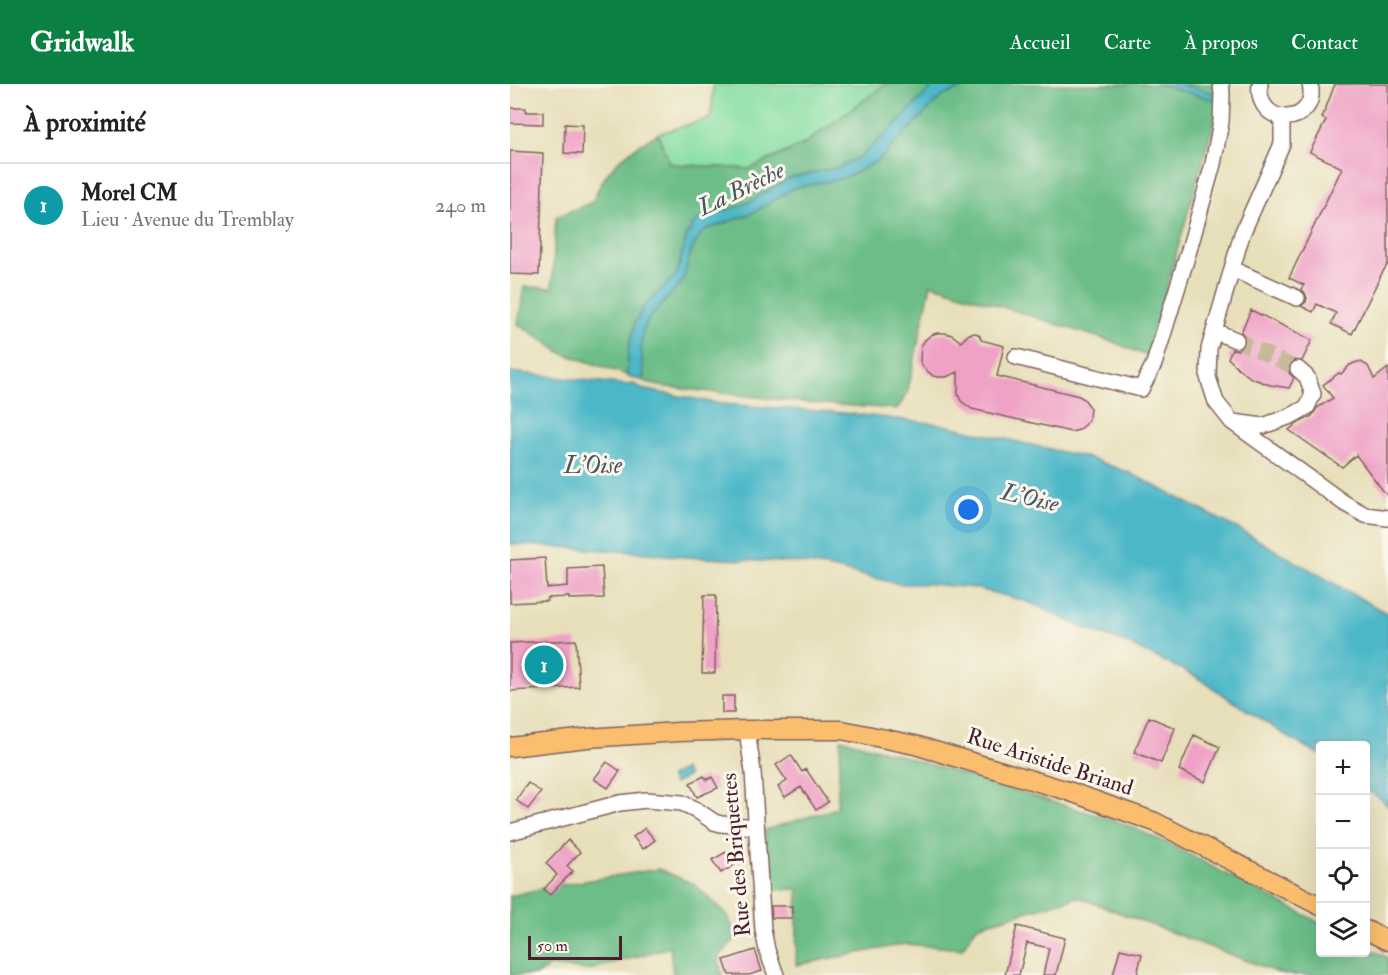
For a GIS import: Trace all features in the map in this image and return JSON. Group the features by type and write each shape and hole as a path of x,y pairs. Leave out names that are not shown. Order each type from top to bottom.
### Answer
{"main road":[{"name":"Rue Aristide Briand","path":"587,738 678,732 842,730 915,744 1155,822 1316,904"},
{"path":"510,740 587,738"},
{"path":"510,747 587,738"},
{"path":"1370,933 1388,942"}],"street":[{"path":"1016,357 1142,389 1154,364 1213,164 1221,122 1221,84"},
{"path":"1260,84 1261,102 1273,115 1282,118 1298,115 1305,110 1312,95 1310,84"},
{"path":"1282,118 1282,144 1242,234 1209,349 1208,377 1216,402 1232,422 1344,503 1365,515 1388,518"},
{"path":"1232,269 1297,298"},
{"path":"1214,331 1236,340"},
{"path":"1232,422 1263,426 1291,416 1307,407 1313,394 1307,377 1298,369"},
{"name":"Rue des Briquettes","path":"747,730 753,772 763,930 767,950 777,975"},
{"path":"510,832 620,803 646,800 682,803 714,822 756,827"}],"green space":[{"path":"713,84 886,84 804,144 749,169 670,164 658,134 710,118"},
{"path":"886,84 1214,84 1218,108 1147,356 1116,343 931,284 907,394 897,409 810,403 659,386 562,353 518,324 524,287 552,288 556,217 593,202 610,170 636,147 658,134 670,164 749,169 804,144"},
{"path":"841,739 1122,823 1169,844 1316,921 1316,957 1370,957 1370,949 1388,958 1388,975 1284,975 1078,897 977,926 962,949 905,944 796,965 798,889 768,890 765,830 837,808"},
{"path":"658,869 694,884 727,915 737,937 719,957 722,975 673,975 670,947 589,970 549,966 538,975 510,975 510,896 548,887"}],"water":[{"path":"935,84 985,84 960,89 943,96 879,160 851,175 790,190 755,212 708,229 701,234 691,251 683,281 648,320 643,331 641,347 644,377 640,380 627,376 628,350 635,323 644,306 677,274 686,237 699,219 745,204 790,178 840,167 861,156"},
{"path":"1157,84 1178,84 1215,93 1215,100"},
{"name":"L’Oise","path":"510,372 633,384 641,389 722,404 844,413 940,424 1089,458 1130,473 1242,531 1388,614 1388,806 1370,792 1370,741 1316,741 1316,753 1195,676 1126,643 1084,628 1029,602 975,588 900,584 801,563 510,544"},
{"path":"684,769 688,776 674,784 670,777"}],"building":[{"path":"1335,84 1388,84 1388,264 1352,334 1331,324 1336,313 1317,304 1313,312 1301,306 1307,298 1301,289 1304,285 1289,278 1342,168 1310,152 1326,120 1322,118"},
{"path":"510,108 526,108 526,112 543,112 543,124 510,123"},
{"path":"565,124 583,125 582,154 564,153"},
{"path":"510,151 543,153 539,275 510,274"},
{"path":"1251,310 1312,340 1302,361 1294,360 1289,366 1289,373 1294,378 1289,388 1270,385 1251,378 1228,358 1232,349 1238,350 1245,344 1246,338 1241,332"},
{"path":"937,333 952,335 961,342 969,334 976,333 981,340 1004,346 997,376 1079,396 1090,407 1089,419 1079,430 1071,432 972,409 961,401 958,394 958,372 946,377 933,376 920,361 921,346 931,335"},
{"path":"1357,362 1368,366 1374,379 1388,368 1388,497 1356,455 1342,467 1289,430 1312,416 1317,408 1333,398 1323,385"},
{"path":"545,558 547,588 568,586 568,569 602,567 604,598 547,598 547,601 510,603 510,560"},
{"path":"704,595 716,595 715,673 702,673"},
{"path":"576,640 579,687 510,691 510,643"},
{"path":"722,696 734,696 734,713 722,713"},
{"path":"1149,717 1175,728 1161,763 1134,752"},
{"path":"1194,735 1220,747 1205,782 1179,770"},
{"path":"791,755 802,772 806,769 828,802 816,810 801,787 785,797 778,787 787,781 776,765"},
{"path":"607,762 620,771 608,788 594,779"},
{"path":"704,776 707,780 712,777 718,788 697,797 690,783"},
{"path":"528,783 541,792 528,809 516,800"},
{"path":"645,828 655,840 643,849 633,837"},
{"path":"568,840 580,852 567,866 573,871 550,895 544,889 557,875 546,863"},
{"path":"726,852 734,865 721,873 712,860"},
{"path":"771,906 792,906 792,918 772,918"},
{"path":"1017,926 1065,938 1056,975 1043,975 1049,948 1027,943 1019,975 1005,975"},
{"path":"1120,949 1142,954 1137,975 1113,975"},
{"path":"755,950 762,971 749,975 729,975 724,960"}],"tunnel":[{"path":"1236,340 1298,369"}],"place":[{"name":"Morel CM","path":"544,665"}],"water label":[{"name":"La Brèche","path":"741,189"},
{"name":"L'Oise","path":"1030,498"}]}
